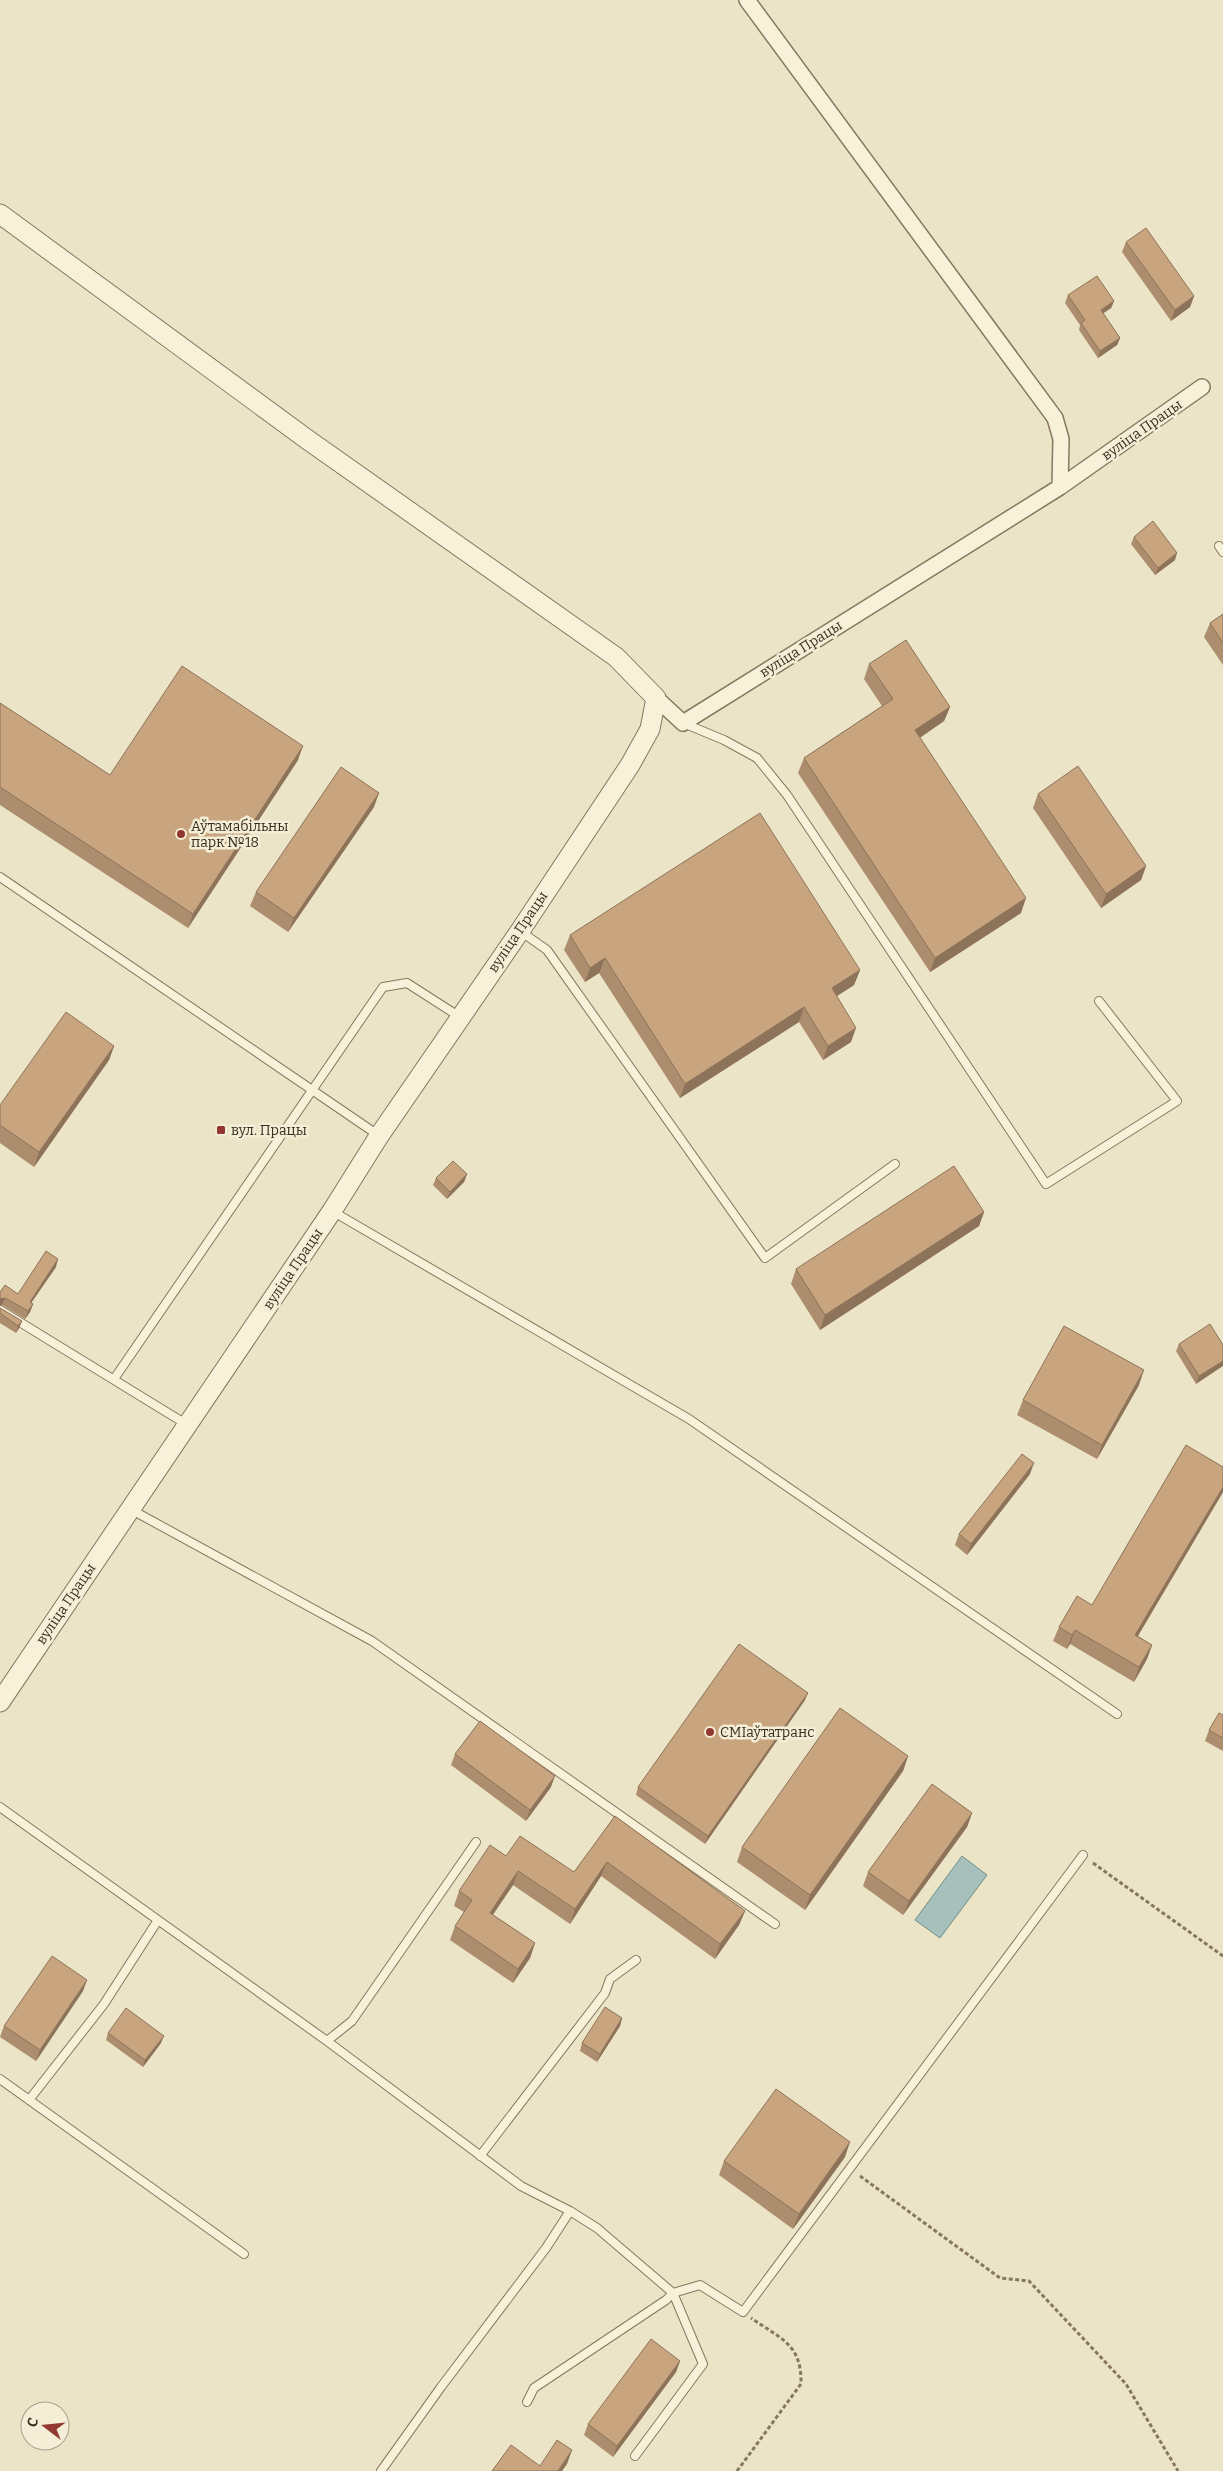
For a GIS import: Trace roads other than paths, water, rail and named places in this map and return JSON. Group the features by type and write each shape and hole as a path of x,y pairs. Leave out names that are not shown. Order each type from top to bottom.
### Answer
{"street":[{"path":"747,0 1054,418 1061,439 1060,487"},
{"path":"0,214 308,440 616,657 683,723"},
{"name":"вуліца Працы","path":"683,723 1060,487 1202,387"},
{"name":"вуліца Працы","path":"0,1702 186,1424 332,1211 379,1136 520,931 630,765 650,729 656,698"}],"lane":[{"path":"683,723 724,740 757,758 787,795 1046,1184 1177,1101 1099,1001"},
{"path":"0,877 379,1136"},
{"path":"520,931 547,950 765,1258 895,1164"},
{"path":"114,1379 383,987 407,983 460,1017"},
{"path":"332,1211 689,1420 1117,1714"},
{"path":"0,1310 186,1424"},
{"path":"130,1509 372,1641 775,1924"},
{"path":"0,1807 327,2041 521,2186 570,2211 597,2228 673,2292 703,2364 635,2456"},
{"path":"327,2041 352,2021 476,1842"},
{"path":"527,2402 534,2388 666,2300 673,2292 700,2285 743,2312 1083,1855"},
{"path":"29,2100 104,2004 158,1920"},
{"path":"480,2156 605,1993 610,1980 636,1960"},
{"path":"0,2079 244,2254"},
{"path":"381,2471 440,2386 546,2248 570,2211"}],"water":[{"path":"962,1856 987,1875 940,1938 915,1920"}],"place":[{"name":"Аўтамабільны парк №18","path":"181,834"},
{"name":"вул. Працы","path":"221,1130"},
{"name":"СМІаўтатранс","path":"710,1732"}]}
